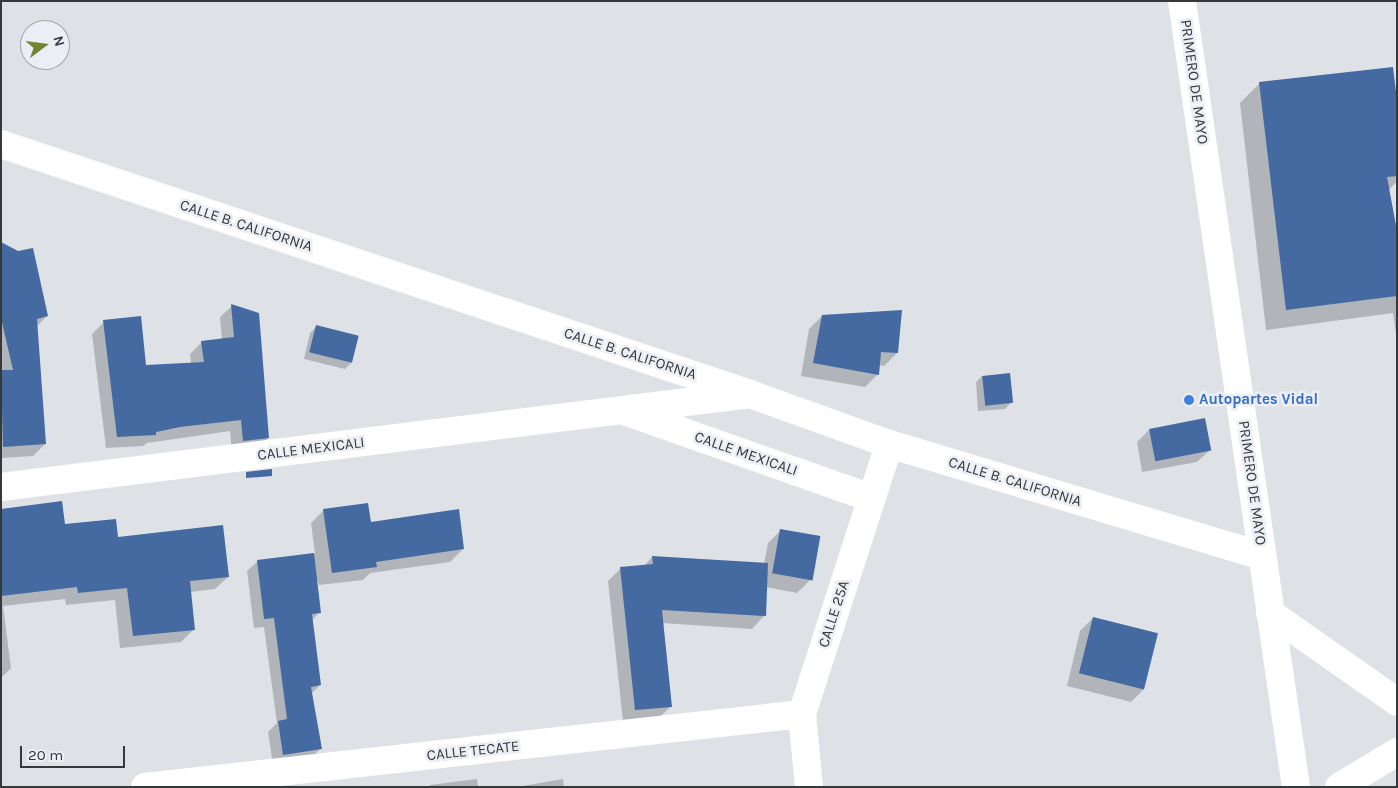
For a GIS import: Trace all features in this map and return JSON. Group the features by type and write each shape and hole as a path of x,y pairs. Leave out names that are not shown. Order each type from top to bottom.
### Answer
{"street":[{"name":"PRIMERO DE MAYO","path":"1182,1 1296,787"},
{"name":"CALLE B. CALIFORNIA","path":"1,144 750,394 889,444 1262,556"},
{"name":"CALLE MEXICALI","path":"1,487 750,394"},
{"name":"CALLE MEXICALI","path":"621,410 872,498"},
{"name":"CALLE 25A","path":"810,787 802,714 889,444"},
{"path":"1270,613 1397,702"},
{"name":"CALLE TECATE","path":"145,787 802,714"},
{"path":"1339,787 1397,752"}],"building":[{"path":"1393,67 1397,100 1397,176 1387,177 1397,231 1397,296 1286,310 1259,82"},
{"path":"1,242 18,251 33,248 48,316 37,319 46,444 3,447 1,370 13,370 1,318"},
{"path":"231,304 259,313 269,438 243,441 241,420 180,427 156,432 156,435 117,437 103,320 141,316 146,365 204,362 201,341 234,337"},
{"path":"902,310 898,353 881,352 879,375 813,363 822,315"},
{"path":"316,325 359,336 352,363 309,352"},
{"path":"1010,373 1013,403 985,406 982,376"},
{"path":"1205,418 1211,450 1155,461 1149,429"},
{"path":"272,469 272,476 246,478 246,472"},
{"path":"62,501 65,524 116,519 118,537 223,525 229,577 190,581 195,630 133,636 127,588 78,593 77,587 1,596 1,509"},
{"path":"368,503 371,522 459,509 464,549 376,562 377,567 332,573 323,509"},
{"path":"780,529 820,536 813,580 772,573"},
{"path":"314,553 321,613 312,614 321,685 311,687 322,749 283,755 278,721 287,719 274,618 264,619 257,560"},
{"path":"652,556 768,563 766,616 662,610 672,707 635,710 620,567 653,564"},
{"path":"1093,617 1158,633 1144,689 1079,673"}],"place":[{"name":"Autopartes Vidal","path":"1189,400"}]}
